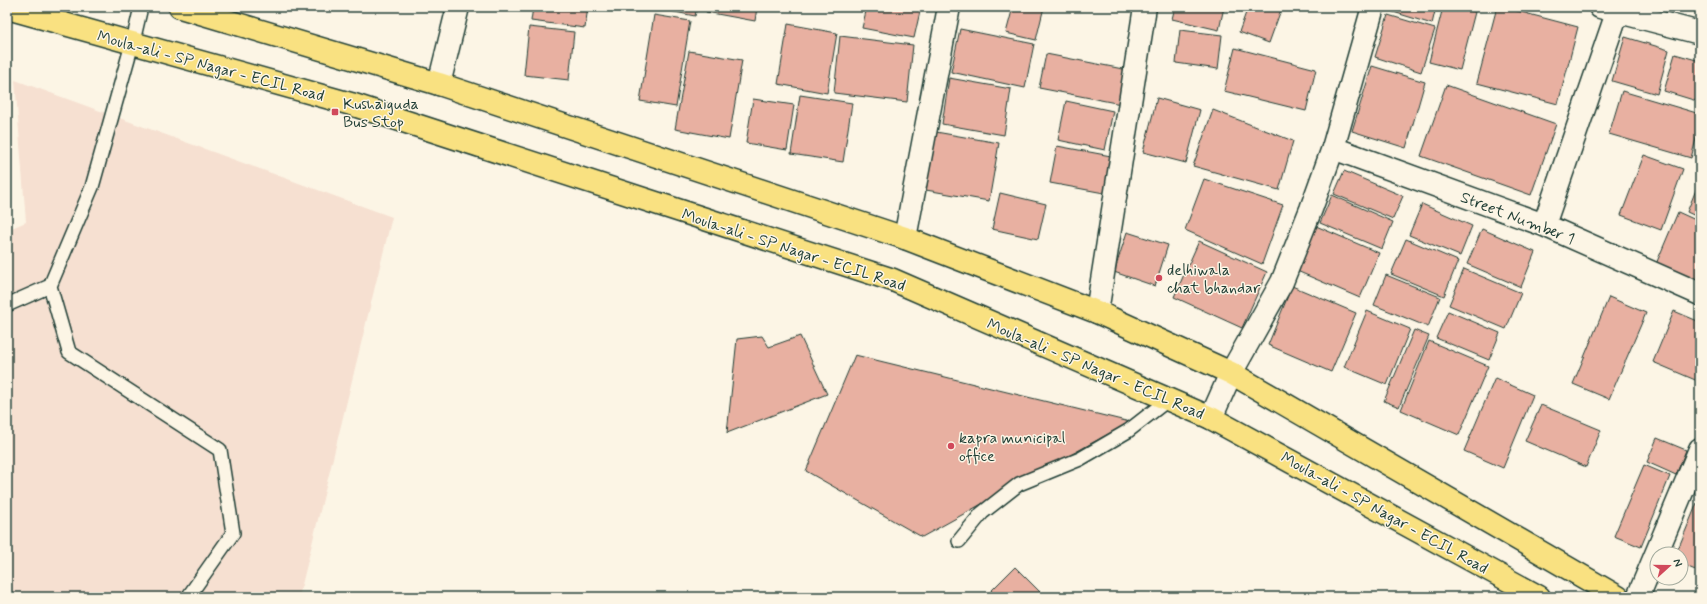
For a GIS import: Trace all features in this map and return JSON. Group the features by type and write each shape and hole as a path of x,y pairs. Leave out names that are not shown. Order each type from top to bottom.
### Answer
{"main road":[{"path":"180,7 439,84 905,238 1097,312 1230,373 1618,597"},
{"name":"Moula-ali - SP Nagar - ECIL Road","path":"7,8 351,104 893,280 1211,418 1539,597"}],"street":[{"path":"439,84 458,7"},
{"path":"905,238 949,7"},
{"path":"1097,312 1145,7"},
{"path":"1211,418 1230,373 1282,282 1311,209 1333,148 1373,7"},
{"path":"1544,225 1612,9 1700,33"},
{"name":"Street Number 1","path":"1333,148 1544,225 1700,294"},
{"path":"1638,597 1700,449"}],"lane":[{"path":"127,66 141,7"},
{"path":"132,44 92,187 50,286 68,352 220,450 233,533 188,597"},
{"path":"7,305 50,286"},
{"path":"959,541 982,513 1019,484 1080,459 1128,431 1169,399"}],"shaded area":[{"path":"15,80 392,217 299,597 7,597 7,230 26,222"}],"building":[{"path":"533,7 588,7 585,28 531,21"},
{"path":"649,7 697,7 695,16"},
{"path":"707,7 757,7 755,21 706,12"},
{"path":"867,7 921,7 914,38 862,28"},
{"path":"1013,7 1044,7 1036,40 1006,33"},
{"path":"1175,7 1224,7 1219,30 1172,19"},
{"path":"1248,7 1282,7 1269,43 1239,32"},
{"path":"1392,7 1436,7 1432,24 1390,11"},
{"path":"1443,7 1458,7 1475,12 1460,70 1429,62"},
{"path":"1497,7 1578,27 1558,104 1477,83"},
{"path":"654,15 690,21 676,107 640,101"},
{"path":"1388,15 1435,29 1421,72 1375,57"},
{"path":"788,24 837,33 827,93 778,84"},
{"path":"529,27 574,32 569,80 524,75"},
{"path":"960,29 1034,44 1025,88 951,72"},
{"path":"1180,30 1222,35 1218,69 1176,63"},
{"path":"840,36 913,45 907,102 834,93"},
{"path":"1625,37 1669,50 1657,94 1612,81"},
{"path":"1235,48 1316,69 1306,111 1224,91"},
{"path":"689,51 742,60 729,139 675,129"},
{"path":"1046,54 1128,70 1121,104 1039,88"},
{"path":"1675,54 1700,61 1700,102 1664,91"},
{"path":"1372,66 1425,82 1406,148 1352,131"},
{"path":"949,78 1011,89 1004,135 942,124"},
{"path":"1446,85 1556,124 1531,195 1421,156"},
{"path":"1622,91 1700,114 1700,124 1691,158 1609,134"},
{"path":"800,95 852,103 843,162 791,154"},
{"path":"1157,98 1200,110 1186,163 1143,152"},
{"path":"753,99 794,105 787,150 746,143"},
{"path":"1066,101 1113,111 1105,150 1058,140"},
{"path":"1213,110 1293,141 1279,190 1193,166"},
{"path":"936,132 999,143 989,201 926,190"},
{"path":"1057,146 1111,156 1104,193 1050,183"},
{"path":"1644,155 1683,169 1661,230 1621,215"},
{"path":"1344,171 1403,196 1393,219 1334,194"},
{"path":"1204,179 1283,205 1262,264 1185,230"},
{"path":"1700,180 1700,218 1687,212"},
{"path":"1000,193 1046,204 1038,239 992,229"},
{"path":"1332,195 1393,222 1382,249 1320,223"},
{"path":"1422,204 1472,226 1460,256 1409,235"},
{"path":"1678,212 1700,222 1700,275 1697,281 1656,264"},
{"path":"1316,226 1379,253 1360,298 1297,271"},
{"path":"1482,229 1535,252 1521,287 1467,264"},
{"path":"1127,232 1168,245 1155,286 1114,272"},
{"path":"1406,239 1458,261 1444,296 1391,274"},
{"path":"1199,241 1267,272 1242,328 1174,297"},
{"path":"1464,269 1521,293 1506,329 1449,305"},
{"path":"1386,275 1440,297 1428,327 1374,305"},
{"path":"1292,286 1356,313 1331,372 1268,345"},
{"path":"1609,297 1646,313 1609,399 1573,384"},
{"path":"1367,311 1410,329 1387,385 1344,367"},
{"path":"1448,311 1500,333 1489,360 1436,338"},
{"path":"1674,311 1700,322 1700,382 1653,362"},
{"path":"1414,330 1429,336 1399,407 1384,401"},
{"path":"762,336 769,347 800,336 827,394 727,433 737,339"},
{"path":"1429,341 1488,366 1459,435 1401,410"},
{"name":"kapra municipal office","path":"855,355 1130,422 922,537 806,471"},
{"path":"1495,378 1533,395 1503,468 1464,451"},
{"path":"1541,405 1601,430 1586,467 1525,441"},
{"path":"1657,438 1686,450 1676,475 1647,462"},
{"path":"1644,465 1670,476 1641,547 1614,536"},
{"path":"1697,503 1700,505 1700,572 1689,567 1689,546 1679,546"},
{"path":"1015,567 1045,597 985,597"}],"place":[{"name":"Kushaiguda Bus Stop","path":"335,112"},
{"name":"delhiwala chat bhandar","path":"1159,278"},
{"name":"kapra municipal office","path":"951,446"}]}
